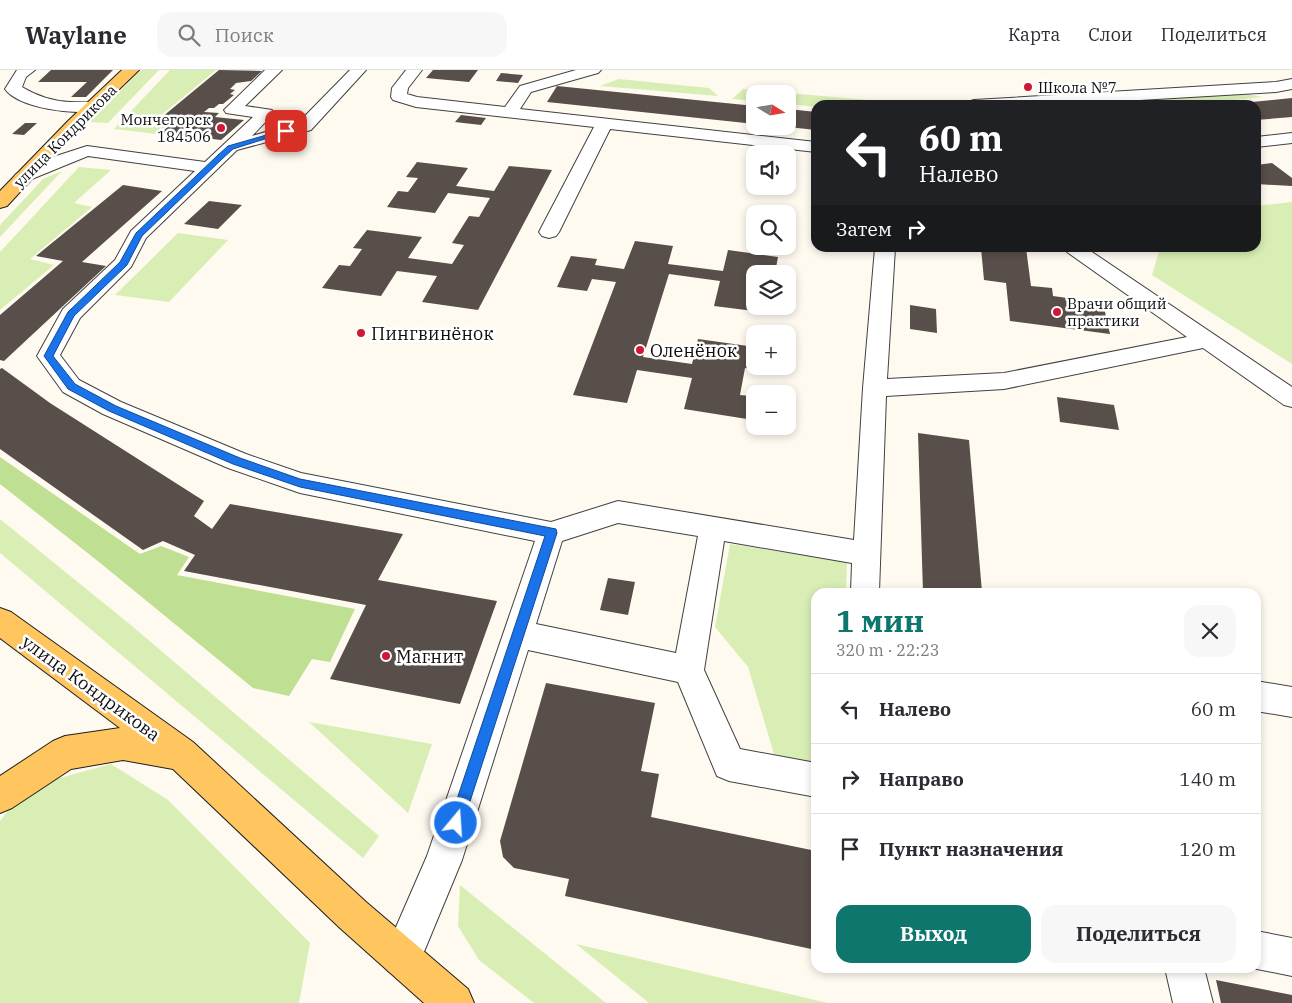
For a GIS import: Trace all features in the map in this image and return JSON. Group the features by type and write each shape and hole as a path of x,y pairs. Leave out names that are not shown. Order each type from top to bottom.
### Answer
{"main road":[{"name":"улица Кондрикова","path":"0,202 71,128 131,70"},
{"name":"улица Кондрикова","path":"0,621 182,754 353,915 454,1003"},
{"path":"0,796 65,753 123,744 182,754"}],"lane":[{"path":"26,70 20,75 13,90 24,96 56,106"},
{"path":"274,70 232,110 266,113 138,235 124,263 71,314 48,356 71,386 121,412 237,461 300,483 552,533 618,512 867,554"},
{"path":"230,148 305,126 358,70"},
{"path":"414,70 400,88 399,97 416,102 811,146"},
{"path":"510,112 525,89 593,70"},
{"path":"1058,100 1276,87 1292,84"},
{"path":"9,105 92,107"},
{"path":"549,232 604,124"},
{"path":"71,128 75,144 87,151 209,168"},
{"path":"1261,141 1292,138"},
{"path":"22,178 56,162 87,151"},
{"path":"865,588 875,388 885,252"},
{"path":"1080,252 1292,398"},
{"path":"875,388 1004,381 1208,340"},
{"path":"713,527 688,670 729,764 811,779"},
{"path":"402,957 444,860 517,634 552,533"},
{"path":"517,634 688,670"},
{"path":"1261,697 1292,702"},
{"path":"1261,951 1292,957"},
{"path":"1186,973 1193,1003"}],"green space":[{"path":"141,70 159,70 108,123 89,122"},
{"path":"170,70 216,70 153,122 167,125 157,134 114,129"},
{"path":"619,79 709,88 718,96 600,86"},
{"path":"743,89 746,89 746,100 732,99"},
{"path":"1240,93 1263,97 1232,100 1152,100"},
{"path":"796,94 869,100 811,100 811,106 796,105"},
{"path":"79,167 111,170 74,203 92,207 30,259 54,265 0,310 0,252"},
{"path":"62,171 0,237 0,225 43,179"},
{"path":"1292,202 1292,364 1152,275 1159,252 1261,252 1261,205"},
{"path":"178,233 228,240 169,302 115,295"},
{"path":"0,457 140,554 161,546 189,557 177,575 355,609 330,662 312,659 289,696 253,688 0,484"},
{"path":"0,519 132,626 379,836 363,858 0,553"},
{"path":"730,544 847,562 846,588 811,588 811,763 774,754 748,667 715,627"},
{"path":"309,722 432,744 408,813"},
{"path":"111,764 168,800 310,943 299,1003 0,1003 0,821 10,808 56,779"},
{"path":"460,885 606,1003 534,1003 479,960 458,926"},
{"path":"576,944 828,1003 649,1003"}],"building":[{"path":"51,70 113,70 86,97 71,97 87,82 38,82"},
{"path":"219,70 262,71 251,81 236,83 230,89 235,90 230,94 234,95 223,104 209,108 204,112 219,113 215,117 244,120 221,140 161,133 172,123 156,122"},
{"path":"433,70 478,70 469,82 426,78"},
{"path":"501,73 523,75 518,83 496,81"},
{"path":"557,86 746,105 746,123 547,102"},
{"path":"1292,98 1292,117 1261,120 1261,101"},
{"path":"796,110 811,111 811,129 796,128"},
{"path":"461,115 486,118 481,125 455,122"},
{"path":"25,123 37,123 24,135 12,134"},
{"path":"417,162 468,168 456,186 494,191 509,166 552,170 478,310 422,302 437,276 397,271 381,296 322,288 339,265 350,266 362,249 353,248 367,230 422,237 408,258 452,264 464,245 452,243 469,216 479,217 490,198 448,193 435,213 387,207 398,191 408,192 418,178 406,177"},
{"path":"1272,163 1292,178 1292,186 1261,184 1261,164"},
{"path":"123,185 162,191 82,262 106,266 4,361 0,360 0,315 63,261 36,256"},
{"path":"209,201 242,205 218,229 184,224"},
{"path":"635,241 673,246 668,264 723,271 728,250 746,253 746,255 778,257 776,265 746,265 746,310 714,306 720,281 669,274 643,357 692,364 698,339 746,346 746,368 740,395 746,396 746,419 684,409 692,378 637,370 627,403 573,395 616,282 592,279 587,291 557,287 571,256 597,259 595,265 624,269"},
{"name":"Врачи общий практики","path":"981,252 1027,252 1031,286 1052,288 1053,296 1103,303 1110,334 1010,321 1006,283 984,280"},
{"path":"910,305 936,309 937,333 910,329"},
{"path":"2,368 50,403 204,501 194,516 212,529 230,504 403,534 378,580 497,601 460,704 330,679 366,605 184,571 195,555 163,541 143,550 0,449 0,369"},
{"path":"1057,397 1114,405 1119,430 1060,422"},
{"path":"918,433 969,440 982,588 923,588"},
{"path":"608,578 635,582 628,615 600,610"},
{"path":"546,683 655,703 641,771 659,774 651,817 811,850 811,949 565,896 569,879 514,868 503,857 500,841"},
{"path":"1216,980 1292,995 1292,1003 1221,1003"}],"place":[{"name":"Школа №7","path":"1028,87"},
{"name":"Мончегорск 184506","path":"221,128"},
{"name":"Врачи общий практики","path":"1057,312"},
{"name":"Пингвинёнок","path":"361,333"},
{"name":"Оленёнок","path":"640,350"},
{"name":"Магнит","path":"386,656"}],"route":[{"path":"286,131 230,148 138,235 124,263 71,314 48,356 71,386 112,408 237,461 300,483 552,533 456,823"}]}
